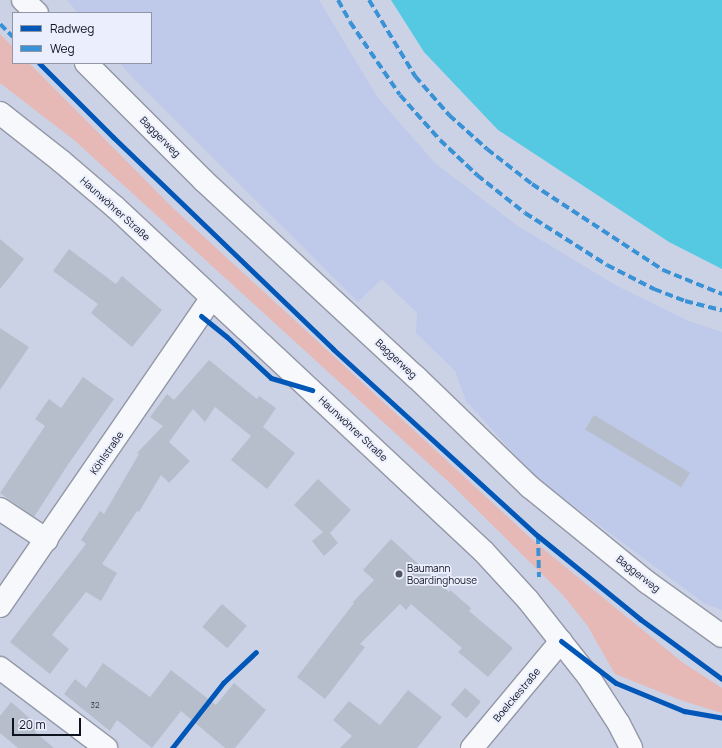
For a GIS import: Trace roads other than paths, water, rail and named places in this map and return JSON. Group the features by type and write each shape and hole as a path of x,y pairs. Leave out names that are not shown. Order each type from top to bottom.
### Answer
{"street":[{"path":"23,0 36,12"},
{"name":"Baggerweg","path":"87,64 204,181 416,378 530,487 647,582 722,636"},
{"name":"Haunwöhrer Straße","path":"0,113 61,160 109,202 484,552 528,600 562,641 588,676 619,724 631,748"},
{"name":"Köhlstraße","path":"0,606 47,540 212,298"},
{"path":"0,509 47,540"},
{"name":"Boelckestraße","path":"472,748 562,641"},
{"path":"0,668 106,748"}],"water":[{"path":"391,0 722,0 722,269 669,242 498,130 424,52"}],"place":[{"name":"Baumann Boardinghouse","path":"399,574"}]}
